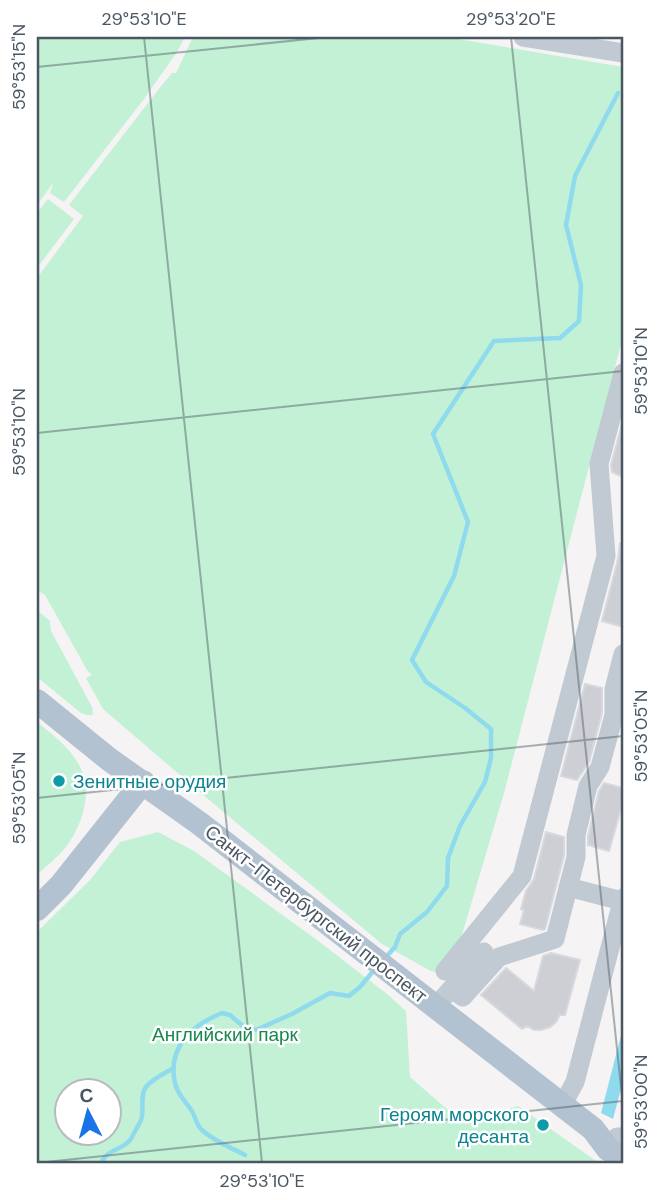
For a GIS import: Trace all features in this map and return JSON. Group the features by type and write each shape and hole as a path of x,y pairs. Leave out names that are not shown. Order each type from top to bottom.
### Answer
{"main road":[{"name":"Санкт-Петербургский проспект","path":"37,701 110,760 143,782 392,972 444,989 562,1105 593,1129 622,1143"},
{"path":"37,909 61,885 143,782"}],"street":[{"path":"523,37 623,53"},
{"path":"444,989 522,876 606,556 599,464 623,373"},
{"path":"444,989 463,997 499,957 555,939 576,857 576,835 588,786 616,739 614,689 623,654"},
{"path":"562,1105 575,1082 623,900 568,887"},
{"path":"444,989 484,952"}],"green space":[{"path":"37,37 185,37 144,99 64,202 50,193 53,183 37,205"},
{"path":"193,37 446,37 623,67 623,336 504,793 450,975 431,971 382,944 103,709 86,678 92,675 45,595 37,590 37,278 83,216 69,205 162,85 172,73 176,73"},
{"path":"48,199 74,219 37,268 37,213"},
{"path":"37,610 50,621 51,631 92,707 93,715 81,713 37,677"},
{"path":"37,722 71,753 79,765 86,786 86,797 81,819 71,839 62,852 37,875"},
{"name":"Английский парк","path":"158,832 194,851 317,940 406,1011 410,1077 464,1124 518,1106 599,1163 37,1163 37,932 90,880 120,842"}],"water":[{"path":"623,1028 623,1081 613,1119 601,1113"}],"building":[{"path":"623,420 623,477 612,472 611,465"},
{"path":"620,543 623,543 623,627 602,621"},
{"path":"585,684 602,688 602,713 589,762 577,780 561,776"},
{"path":"604,783 623,788 623,802 609,851 588,845 599,791"},
{"path":"546,832 564,837 564,855 543,930 520,924 526,891 534,879"},
{"path":"551,953 580,960 565,1015 560,1015 550,1027 534,1030 527,1026 522,1029 481,995 506,968 534,991 543,956"}],"waterway":[{"path":"386,957 395,947 400,934 427,912 447,886 448,858 460,826 485,782 491,758 491,729 426,682 412,660 454,576 468,522 433,434 494,341 560,338 579,321 581,285 566,225 575,176 618,93"},
{"path":"245,1155 202,1130 178,1091 173,1070 178,1048 184,1039 201,1024 222,1013 230,1015 244,1027 256,1030 330,993 349,996 375,969"},
{"path":"101,1163 107,1155 131,1139 141,1120 146,1087 174,1068"}],"place":[{"name":"Зенитные орудия","path":"59,781"},
{"name":"Героям морского десанта","path":"543,1125"}]}
